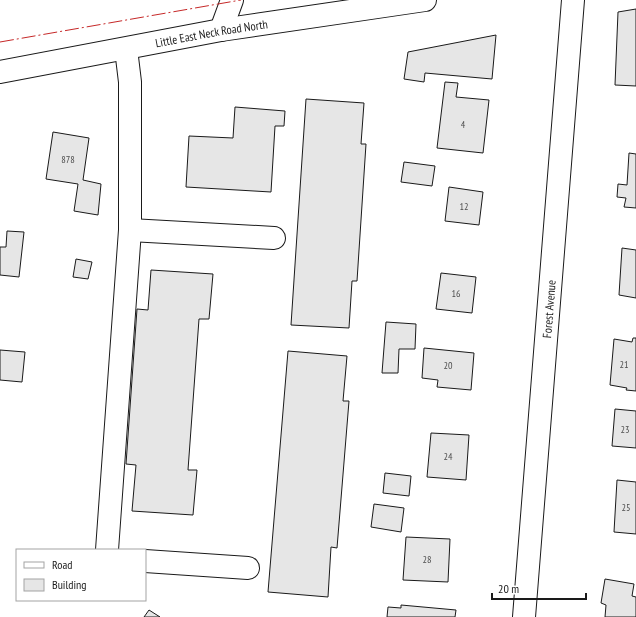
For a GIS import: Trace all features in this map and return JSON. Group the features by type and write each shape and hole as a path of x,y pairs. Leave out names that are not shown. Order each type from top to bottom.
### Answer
{"street":[{"path":"221,30 232,0"},
{"name":"Little East Neck Road North","path":"0,72 221,30 425,0"},
{"name":"Forest Avenue","path":"524,617 573,0"},
{"path":"107,549 130,230 130,82 126,49"},
{"path":"130,230 274,238"},
{"path":"146,560 248,568"}],"building":[{"path":"636,9 636,86 615,85 618,12"},
{"path":"496,35 492,79 425,73 424,82 404,79 408,52"},
{"path":"445,82 458,83 456,97 489,100 483,153 437,148"},
{"path":"306,99 364,103 361,144 366,144 357,281 352,281 349,328 291,325"},
{"path":"235,107 285,111 284,126 275,126 271,192 186,187 189,136 233,138"},
{"path":"53,132 89,138 83,180 101,184 98,215 74,211 78,184 46,179"},
{"path":"629,153 636,154 636,208 624,207 626,198 617,197 618,184 627,185"},
{"path":"404,162 435,166 432,186 401,182"},
{"path":"449,187 483,192 479,225 445,221"},
{"path":"7,231 24,232 19,277 0,275 0,247 6,247"},
{"path":"622,248 636,250 636,298 619,295"},
{"path":"76,259 92,262 88,279 73,277"},
{"path":"151,270 213,274 209,319 199,319 188,470 197,470 193,515 132,511 136,465 126,464 137,309 148,310"},
{"path":"441,273 476,277 472,313 436,309"},
{"path":"386,322 416,324 415,349 399,349 398,373 382,373"},
{"path":"633,338 636,338 636,391 626,390 627,388 610,385 614,339 632,342"},
{"path":"424,348 474,353 471,390 437,387 438,380 422,378"},
{"path":"0,350 25,352 22,382 0,380"},
{"path":"288,351 347,356 343,401 349,401 337,548 331,547 328,597 268,592"},
{"path":"615,409 636,411 636,448 612,446"},
{"path":"431,433 469,435 466,480 427,477"},
{"path":"385,473 411,476 409,496 383,493"},
{"path":"617,480 636,482 636,534 614,532"},
{"path":"374,504 404,508 401,532 371,527"},
{"path":"406,537 450,539 448,582 403,580"},
{"path":"605,579 634,584 632,596 636,597 636,617 605,617 606,605 601,603"},
{"path":"401,605 456,610 455,617 387,617 388,607 401,608"},
{"path":"149,610 160,617 144,617"}],"power":[{"path":"0,42 241,0"}]}
